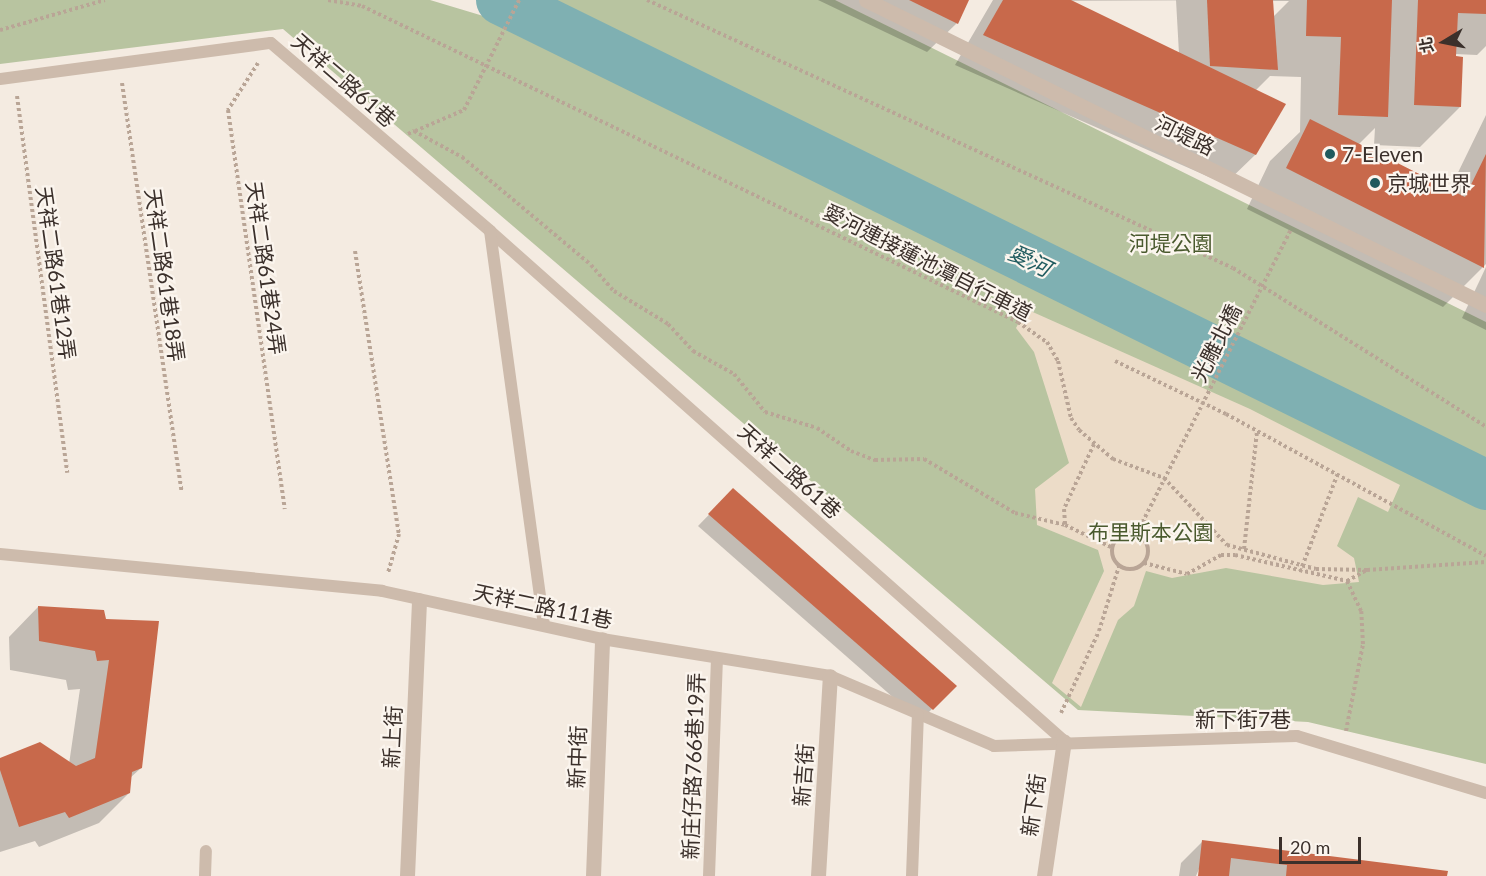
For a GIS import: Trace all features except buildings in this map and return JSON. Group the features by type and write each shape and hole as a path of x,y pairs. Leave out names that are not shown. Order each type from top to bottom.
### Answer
{"street":[{"name":"河堤路","path":"866,0 1486,305"},
{"name":"新上街","path":"407,876 419,600"},
{"name":"新中街","path":"593,876 602,639"},
{"name":"新吉街","path":"818,876 830,676"},
{"name":"新下街","path":"1044,876 1059,736"}],"lane":[{"name":"天祥二路61巷","path":"0,79 271,43 490,231 1059,736"},
{"path":"490,231 544,625"},
{"name":"天祥二路111巷","path":"0,554 382,591 602,639 830,676 994,746 1059,736"},
{"name":"新庄仔路766巷19弄","path":"709,876 717,658"},
{"path":"912,876 918,715"},
{"name":"新下街7巷","path":"1059,736 1297,736 1486,793"},
{"path":"205,876 206,851"}],"path":[{"path":"0,30 105,0"},
{"name":"愛河連接蓮池潭自行車道","path":"328,0 362,6 1018,322 1047,342 1058,361 1071,418 1095,444 1113,459 1164,478 1227,545 1302,565 1367,570 1486,562"},
{"path":"388,143 464,110 488,67 519,0"},
{"path":"647,0 1233,268 1486,427"},
{"name":"天祥二路61巷24弄","path":"271,43 228,110 285,508"},
{"name":"天祥二路61巷18弄","path":"119,63 182,492"},
{"name":"天祥二路61巷12弄","path":"15,77 67,473"},
{"path":"414,131 462,158 591,265 614,291 668,324 693,351 734,374 765,412 818,428 851,451 875,460 924,459 1015,513 1065,525 1113,548"},
{"name":"光雕北橋","path":"1137,533 1299,215"},
{"path":"355,251 399,534 382,591"},
{"path":"1115,361 1338,473 1486,556"},
{"path":"1244,549 1257,431"},
{"path":"1065,525 1064,509 1095,444"},
{"path":"1300,572 1338,473"},
{"path":"1144,563 1147,546 1137,533 1123,535 1113,548 1113,560 1119,566 1128,569 1144,563 1187,574 1221,555 1235,555 1300,572 1347,580 1367,570"},
{"path":"1059,736 1100,632 1119,566"},
{"path":"1342,750 1363,644 1361,610 1347,580"}],"green space":[{"name":"布里斯本公園","path":"0,0 430,0 527,29 1222,363 1486,501 1486,764 1308,722 1078,710 283,29 0,64"},
{"name":"河堤公園","path":"542,0 835,0 1486,322 1486,467 1127,297"}],"shaded area":[{"path":"1026,309 1250,409 1400,485 1388,512 1358,497 1337,546 1354,558 1359,582 1323,585 1226,568 1172,578 1146,571 1134,606 1118,620 1081,707 1052,683 1104,571 1098,550 1037,525 1035,489 1069,463 1034,352 1016,328"}],"waterway":[{"name":"愛河","path":"501,0 1486,485"}],"place":[{"name":"7-Eleven","path":"1330,154"},
{"name":"京城世界","path":"1375,183"}]}
